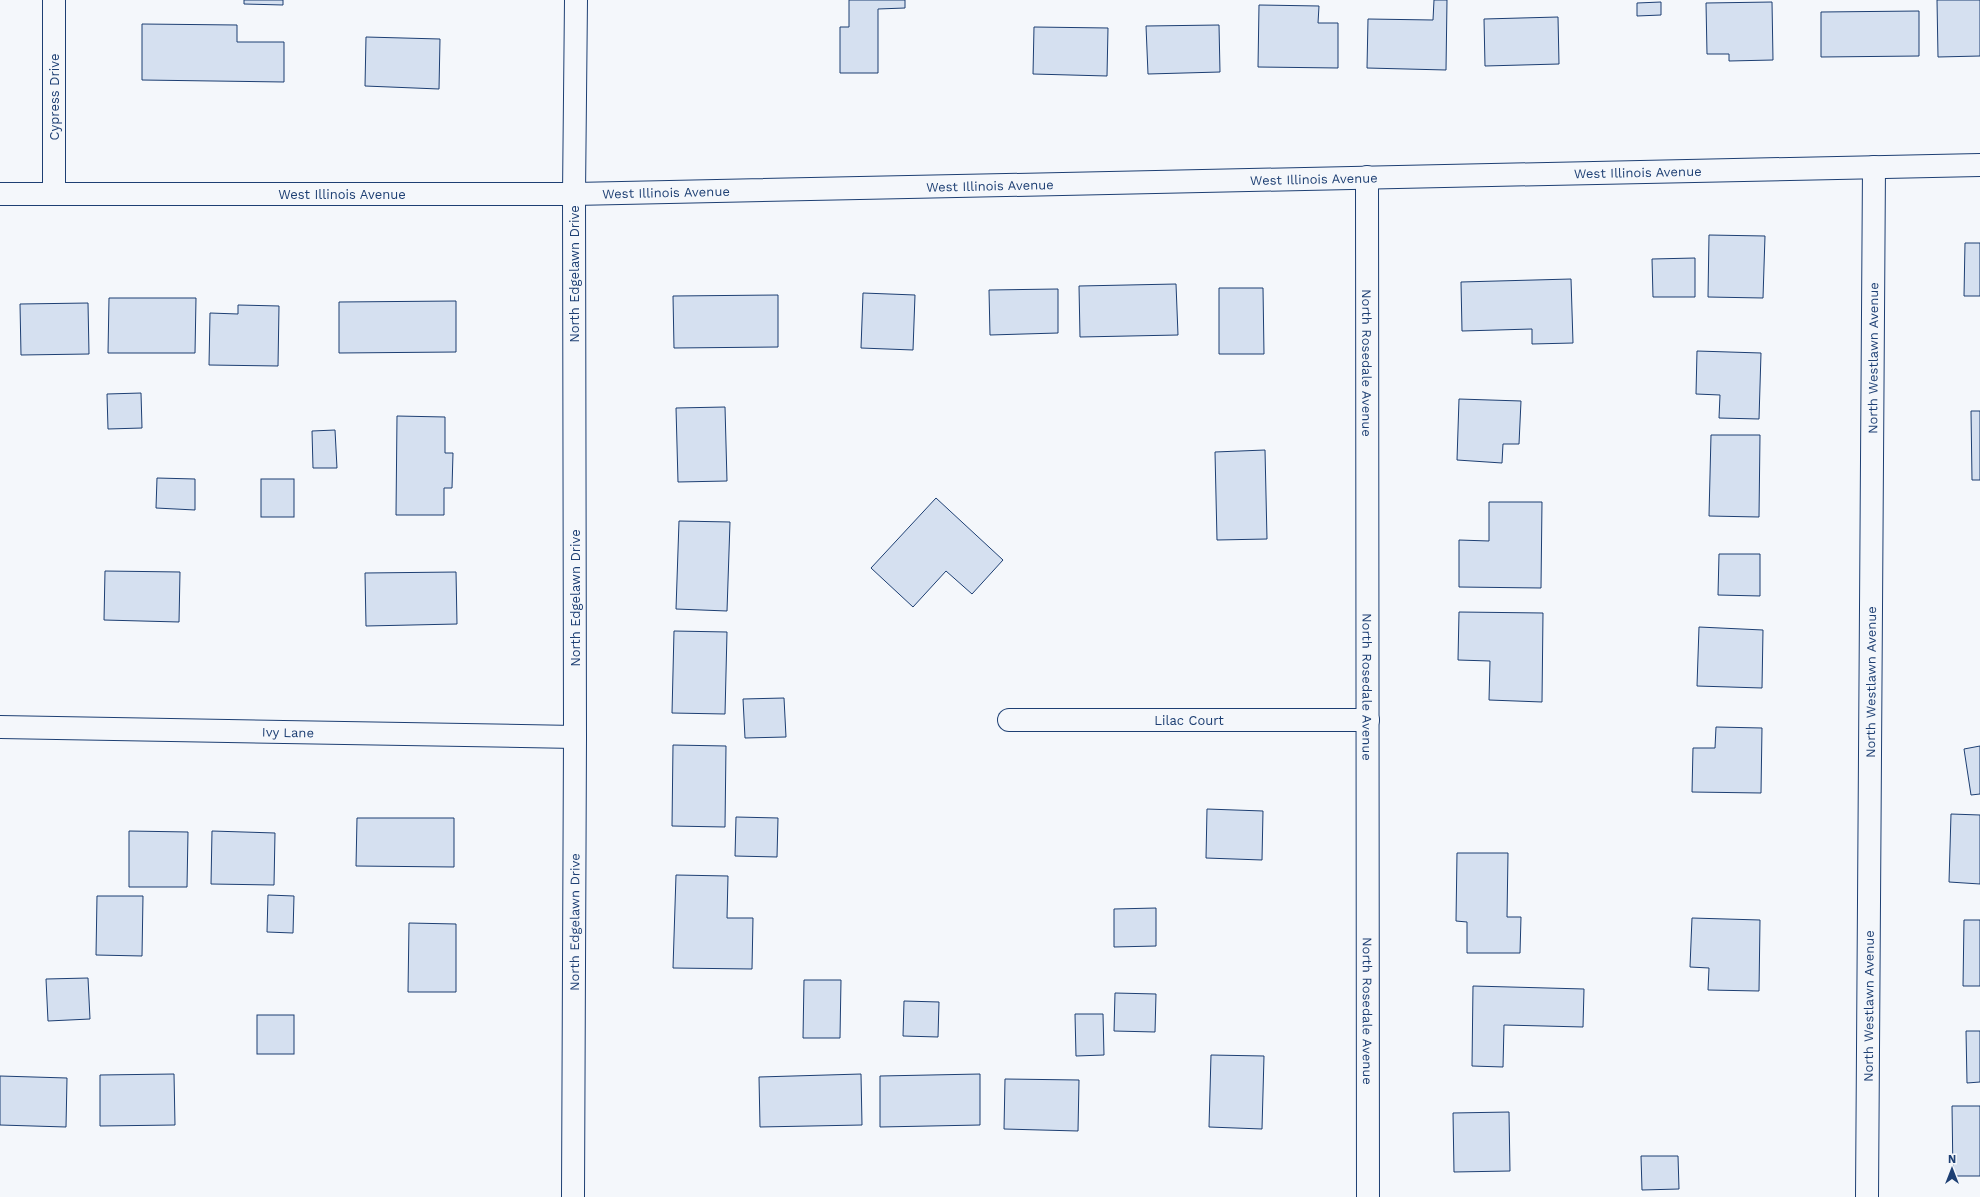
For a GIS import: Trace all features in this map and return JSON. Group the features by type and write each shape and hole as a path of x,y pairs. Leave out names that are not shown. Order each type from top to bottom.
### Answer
{"street":[{"name":"Cypress Drive","path":"54,0 54,194"},
{"name":"North Edgelawn Drive","path":"573,1197 575,737 574,194 576,0"},
{"name":"West Illinois Avenue","path":"0,194 574,194 1980,165"},
{"name":"North Westlawn Avenue","path":"1867,1197 1874,167"},
{"name":"North Rosedale Avenue","path":"1367,177 1368,1197"},
{"name":"Lilac Court","path":"1009,720 1368,720"},
{"name":"Ivy Lane","path":"0,727 575,737"}],"building":[{"path":"244,0 283,0 283,5 244,4"},
{"path":"849,0 905,0 905,8 878,9 878,73 840,73 840,27 849,27"},
{"path":"1434,0 1447,0 1446,70 1367,68 1368,19 1433,20"},
{"path":"1937,0 1980,0 1980,56 1938,57"},
{"path":"1661,2 1661,15 1637,16 1637,3"},
{"path":"1772,2 1773,60 1729,61 1729,54 1707,54 1706,3"},
{"path":"1259,5 1319,6 1318,23 1338,23 1338,68 1258,67"},
{"path":"1919,11 1919,56 1821,57 1821,12"},
{"path":"1558,17 1559,64 1485,66 1484,19"},
{"path":"142,24 237,25 237,42 284,42 284,82 142,80"},
{"path":"1219,25 1220,72 1148,74 1146,26"},
{"path":"1034,27 1108,28 1107,76 1033,74"},
{"path":"366,37 440,39 439,89 365,86"},
{"path":"1709,235 1765,236 1763,298 1708,297"},
{"path":"1965,243 1980,243 1980,296 1964,296"},
{"path":"1695,258 1695,297 1653,297 1652,259"},
{"path":"1571,279 1573,343 1532,344 1532,329 1462,331 1461,282"},
{"path":"1176,284 1178,335 1080,337 1079,286"},
{"path":"1219,288 1263,288 1264,354 1219,354"},
{"path":"1058,289 1058,333 990,335 989,290"},
{"path":"863,293 915,295 913,350 861,348"},
{"path":"778,295 778,347 674,348 673,296"},
{"path":"109,298 196,298 195,353 108,353"},
{"path":"456,301 456,352 339,353 339,302"},
{"path":"88,303 89,354 21,355 20,304"},
{"path":"238,305 279,306 278,366 209,365 210,313 238,314"},
{"path":"1697,351 1761,353 1759,419 1719,418 1720,395 1696,394"},
{"path":"141,393 142,428 108,429 107,394"},
{"path":"1459,399 1521,401 1519,444 1503,444 1502,463 1457,460"},
{"path":"725,407 727,481 678,482 676,408"},
{"path":"1971,411 1980,411 1980,480 1972,480"},
{"path":"397,416 445,417 445,453 453,453 452,488 444,488 444,515 396,515"},
{"path":"335,430 337,468 313,468 312,431"},
{"path":"1711,435 1760,435 1759,517 1709,516"},
{"path":"1265,450 1267,539 1217,540 1215,452"},
{"path":"157,478 195,479 195,510 156,508"},
{"path":"261,479 294,479 294,517 261,517"},
{"path":"936,498 1003,560 972,594 946,571 913,607 871,568"},
{"path":"1489,502 1542,502 1541,588 1459,587 1459,540 1489,541"},
{"path":"679,521 730,522 727,611 676,609"},
{"path":"1719,554 1760,554 1760,596 1718,595"},
{"path":"105,571 180,572 179,622 104,620"},
{"path":"456,572 457,624 366,626 365,573"},
{"path":"1459,612 1543,613 1542,702 1489,700 1490,661 1458,660"},
{"path":"1699,627 1763,630 1762,688 1697,686"},
{"path":"674,631 727,632 725,714 672,713"},
{"path":"784,698 786,737 745,738 743,699"},
{"path":"1716,727 1762,728 1761,793 1692,792 1693,748 1715,748"},
{"path":"673,745 726,746 725,827 672,826"},
{"path":"1980,746 1980,794 1971,795 1964,749"},
{"path":"1207,809 1263,811 1262,860 1206,858"},
{"path":"1951,814 1980,815 1980,884 1949,882"},
{"path":"736,817 778,818 777,857 735,856"},
{"path":"357,818 454,818 454,867 356,866"},
{"path":"129,831 188,832 187,887 129,887"},
{"path":"212,831 275,833 274,885 211,884"},
{"path":"1457,853 1508,853 1507,917 1521,917 1520,953 1467,953 1467,922 1456,921"},
{"path":"676,875 728,876 727,918 753,918 752,969 673,968"},
{"path":"268,895 294,896 293,933 267,932"},
{"path":"97,896 143,896 142,956 96,955"},
{"path":"1156,908 1156,946 1114,947 1114,909"},
{"path":"1692,918 1760,920 1759,991 1708,990 1709,968 1690,967"},
{"path":"1964,920 1980,920 1980,986 1963,986"},
{"path":"409,923 456,924 456,992 408,992"},
{"path":"88,978 90,1019 48,1021 46,979"},
{"path":"804,980 841,980 840,1038 803,1038"},
{"path":"1473,986 1584,989 1583,1027 1504,1025 1503,1067 1472,1066"},
{"path":"1115,993 1156,994 1155,1032 1114,1031"},
{"path":"904,1001 939,1002 938,1037 903,1036"},
{"path":"1075,1014 1103,1014 1104,1055 1076,1056"},
{"path":"257,1015 294,1015 294,1054 257,1054"},
{"path":"1966,1031 1980,1031 1980,1082 1967,1083"},
{"path":"1211,1055 1264,1056 1262,1129 1209,1127"},
{"path":"174,1074 175,1125 100,1126 100,1075"},
{"path":"861,1074 862,1125 760,1127 759,1077"},
{"path":"980,1074 980,1125 880,1127 880,1076"},
{"path":"0,1076 67,1078 66,1127 0,1125"},
{"path":"1005,1079 1079,1080 1078,1131 1004,1129"},
{"path":"1952,1106 1980,1106 1980,1176 1953,1176"},
{"path":"1509,1112 1510,1171 1454,1172 1453,1113"},
{"path":"1641,1156 1678,1156 1679,1189 1642,1190"}]}
